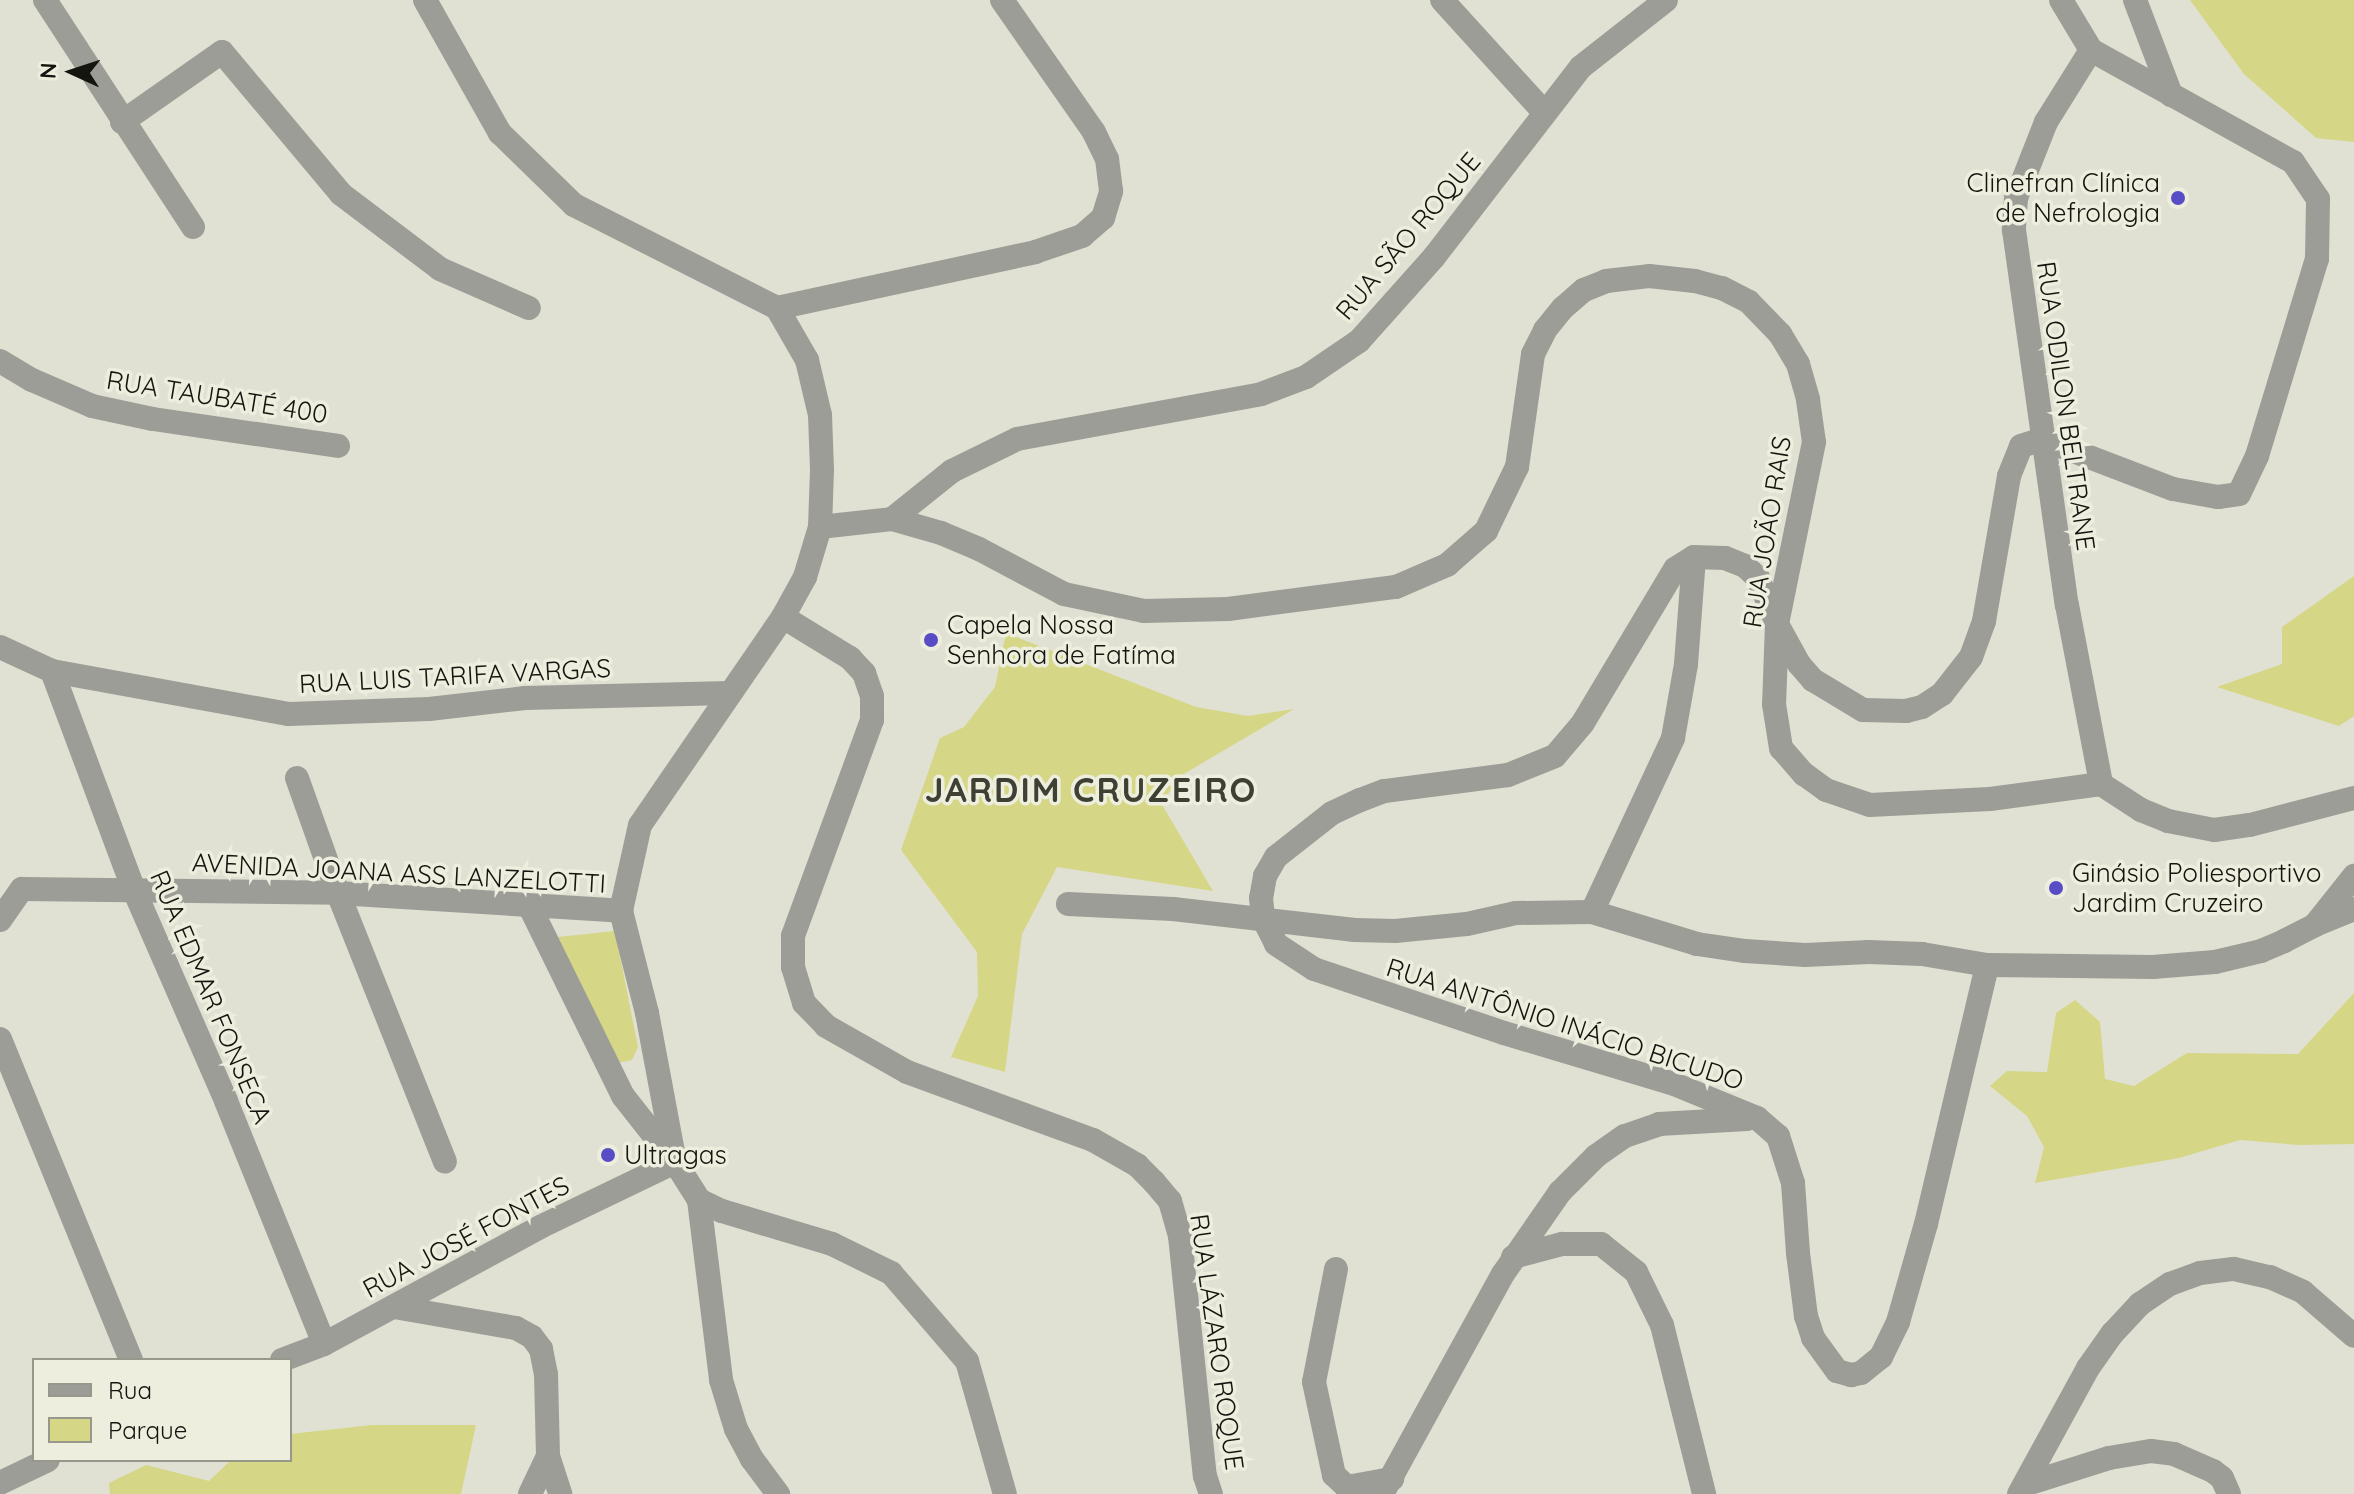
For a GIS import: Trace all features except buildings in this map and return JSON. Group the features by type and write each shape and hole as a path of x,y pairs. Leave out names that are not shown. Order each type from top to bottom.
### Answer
{"street":[{"path":"45,0 193,227"},
{"path":"425,0 500,133 574,205 777,308 807,360 820,415 820,527 805,577 783,617 640,825 621,911 647,1013 675,1162"},
{"path":"777,308 1035,252 1082,236 1103,218 1111,191 1107,159 1094,132 1002,0"},
{"path":"1442,0 1543,111"},
{"name":"RUA SÃO ROQUE","path":"892,519 952,471 1017,439 1261,394 1306,377 1359,341 1424,268 1543,111 1581,67 1666,0"},
{"path":"1263,918 1261,898 1265,876 1276,857 1332,813 1384,791 1508,775 1555,756 1583,723 1675,569 1694,557 1712,555 1745,566 1758,578 1777,624 1799,664 1813,680 1863,710 1906,711 1922,707 1942,694 1971,657 1984,621 1999,524 2021,446 2042,439 2173,489 2208,497 2239,494 2257,456 2317,259 2318,199 2293,162 2091,50 2061,0"},
{"path":"2135,0 2171,95"},
{"name":"RUA ODILON BELTRANE","path":"2091,50 2046,122 2016,198 2017,271 2067,605 2101,784"},
{"path":"122,122 222,52 341,194 440,269 529,308"},
{"name":"RUA JOÃO RAIS","path":"820,527 892,519 941,533 979,549 1064,594 1144,611 1228,609 1396,587 1447,565 1486,531 1517,467 1533,354 1545,330 1584,290 1606,281 1649,276 1695,281 1722,288 1749,302 1780,334 1798,364 1808,400 1814,442 1777,624 1774,704 1781,748 1790,762 1826,790 1870,805 1914,805 2101,784"},
{"name":"RUA TAUBATÉ 400","path":"0,361 32,380 92,406 153,419 338,446"},
{"path":"1592,912 1673,738 1686,664 1694,557"},
{"name":"RUA LÁZARO ROQUE","path":"783,617 850,658 864,673 872,696 872,720 793,936 793,967 804,1003 826,1026 907,1072 1093,1140 1137,1165 1170,1201 1180,1236 1205,1476 1211,1494"},
{"name":"RUA LUIS TARIFA VARGAS","path":"0,647 52,671 289,714 429,709 525,698 729,693"},
{"name":"RUA EDMAR FONSECA","path":"52,671 134,890 226,1101 324,1344"},
{"path":"297,778 338,893 445,1162"},
{"path":"2101,784 2141,810 2168,821 2214,830 2250,825 2354,798"},
{"path":"2315,925 2354,876"},
{"name":"AVENIDA JOANA ASS LANZELOTTI","path":"0,920 11,885 338,893 621,911"},
{"path":"1068,904 1395,931 1467,924 1536,911 1592,912 1697,944 1745,951 1805,955 1909,953 1987,965 2153,967 2215,962 2261,951 2354,909"},
{"path":"530,907 623,1096 675,1162 699,1200 721,1380 736,1429 752,1459 778,1494"},
{"name":"RUA ANTÔNIO INÁCIO BICUDO","path":"1263,918 1276,944 1314,969 1490,1029 1674,1084 1757,1118 1778,1136 1793,1183 1806,1316 1813,1338 1837,1371 1861,1373 1881,1357 1898,1322 1926,1224 1987,965"},
{"path":"0,1039 130,1358"},
{"path":"1336,1269 1314,1382 1334,1475 1347,1487 1387,1487 1513,1257 1560,1192 1596,1156 1625,1136 1659,1124 1757,1118"},
{"name":"RUA JOSÉ FONTES","path":"287,1358 324,1344 540,1227 675,1162"},
{"path":"699,1200 722,1211 832,1244 891,1273 967,1361 1005,1494"},
{"path":"1513,1257 1562,1244 1601,1244 1636,1272 1662,1325 1704,1494"},
{"path":"2023,1489 2088,1368 2112,1334 2140,1304 2170,1284 2200,1273 2234,1269 2270,1277 2303,1292 2354,1336"},
{"path":"394,1307 516,1328 532,1337 541,1349 546,1374 548,1456 560,1494"},
{"path":"2023,1489 2109,1458 2151,1451 2174,1454 2213,1471 2222,1478 2229,1494"},
{"path":"530,1494 548,1456"},
{"path":"0,1483 44,1462"}],"green space":[{"path":"2190,0 2354,0 2354,142 2316,138 2244,74"},
{"path":"2354,576 2354,716 2339,726 2217,687 2282,664 2282,627"},
{"path":"1006,633 1196,707 1248,716 1294,709 1182,775 1161,803 1213,891 1057,867 1022,934 1005,1072 951,1057 978,996 977,952 901,850 940,738 964,727 995,687"},
{"path":"615,931 638,1047 632,1060 617,1063 558,937"},
{"path":"2354,993 2354,1144 2299,1145 2240,1140 2179,1158 2035,1183 2044,1147 2027,1116 1990,1086 2007,1071 2047,1072 2056,1013 2075,1000 2100,1022 2105,1079 2134,1086 2187,1053 2298,1054"},
{"path":"372,1425 476,1425 461,1494 110,1494 109,1483 146,1465 209,1481 229,1462 292,1462 292,1434"}],"place":[{"name":"Clinefran Clínica de Nefrologia","path":"2178,198"},
{"name":"Capela Nossa Senhora de Fatíma","path":"931,640"},
{"name":"Ginásio Poliesportivo Jardim Cruzeiro","path":"2056,888"},
{"name":"Ultragas","path":"608,1155"}],"district":[{"name":"JARDIM CRUZEIRO","path":"1091,790"}]}
